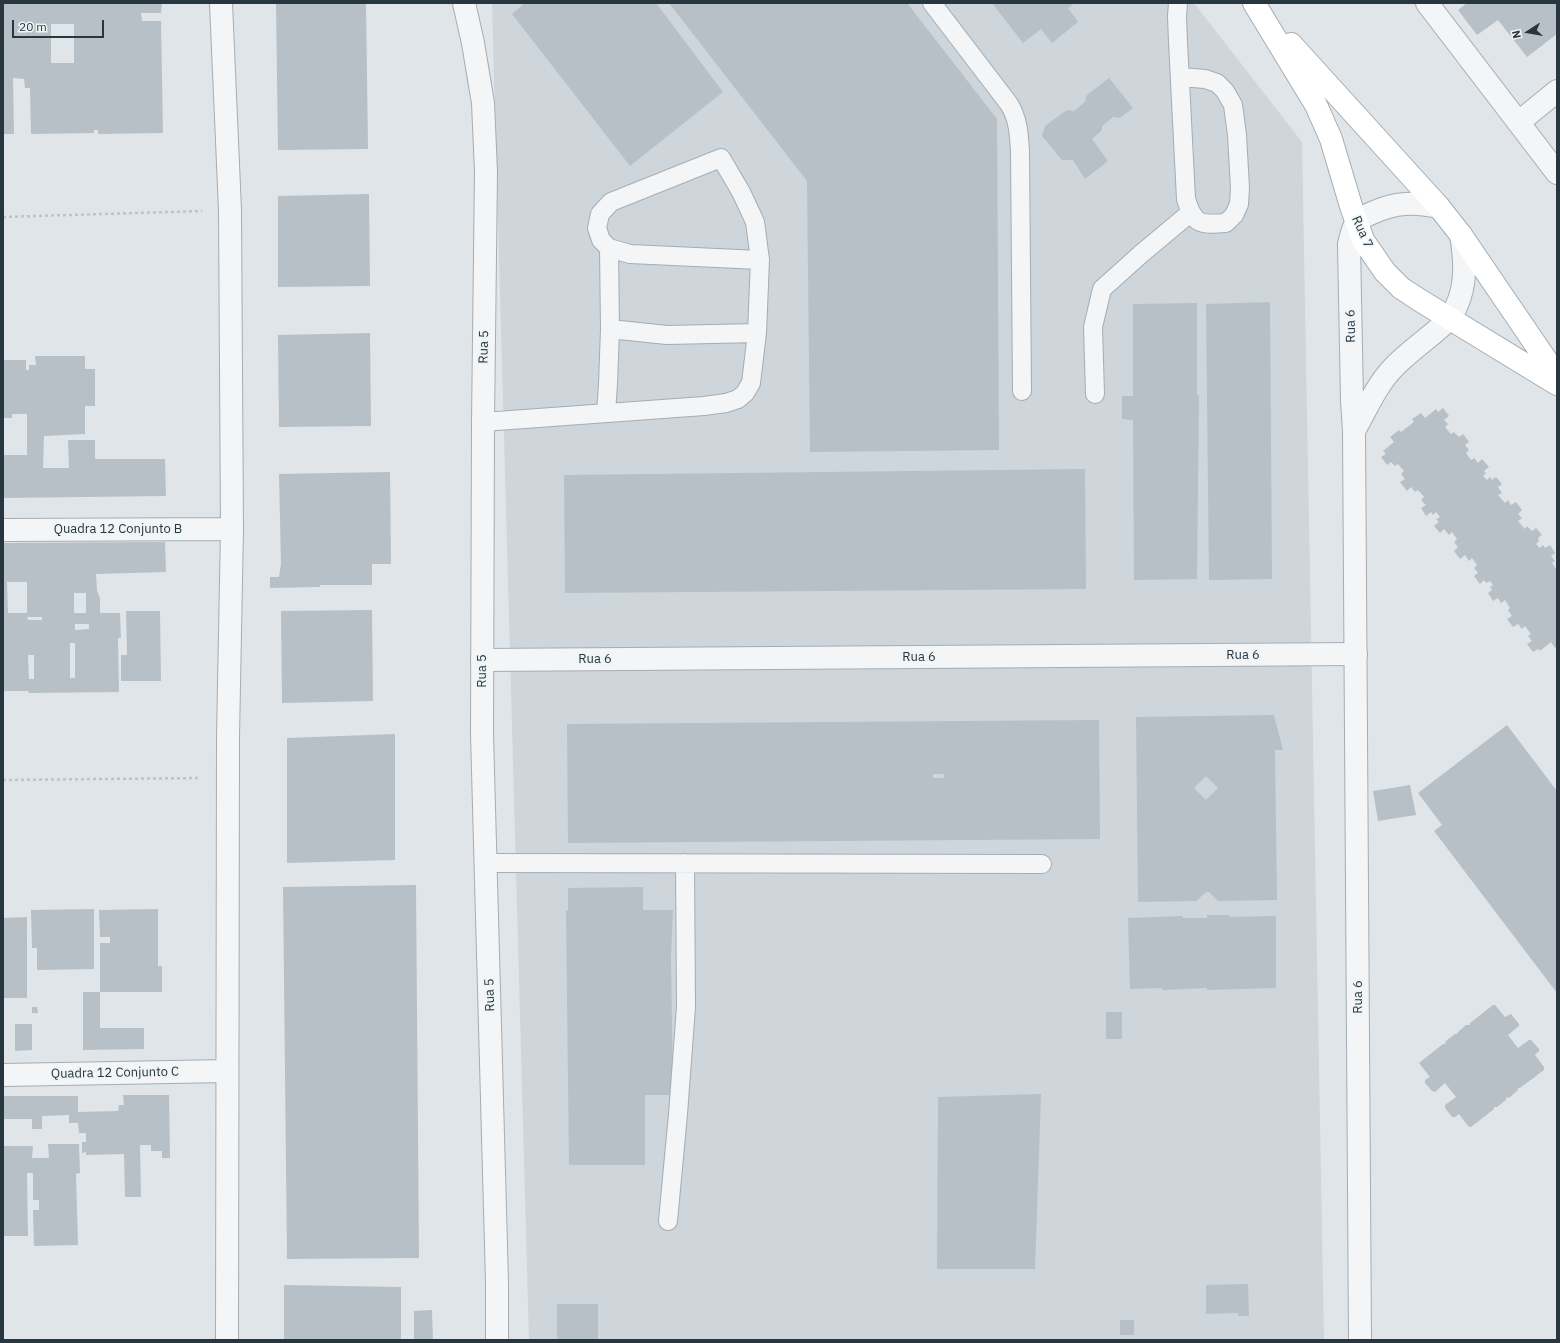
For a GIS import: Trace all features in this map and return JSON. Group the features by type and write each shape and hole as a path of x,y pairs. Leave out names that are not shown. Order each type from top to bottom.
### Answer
{"main road":[{"name":"Rua 7","path":"1255,4 1439,208 1461,235 1557,376"},
{"name":"Rua 7","path":"1255,4 1316,106 1331,139 1363,240 1386,272 1401,288 1557,384"}],"street":[{"path":"221,3 230,210 232,529 228,737 227,1340"},
{"name":"Rua 5","path":"464,3 473,43 483,103 486,172 483,422 482,734 497,1282 497,1340"},
{"path":"1427,3 1557,173"},
{"path":"1519,122 1557,91"},
{"path":"1357,222 1366,215 1386,207 1405,203 1421,204 1439,208"},
{"name":"Rua 6","path":"1357,222 1352,232 1349,244 1354,431 1360,1340"},
{"path":"1450,319 1459,299 1463,283 1465,264 1461,235"},
{"name":"Rua 6","path":"1354,431 1374,395 1392,369 1411,350 1450,319"},
{"name":"Quadra 12 Conjunto B","path":"3,530 232,529"},
{"name":"Rua 6","path":"482,660 1356,654"},
{"name":"Quadra 12 Conjunto C","path":"3,1074 228,1072"}],"lane":[{"path":"932,3 1009,104 1018,125 1020,151 1022,391"},
{"path":"1178,3 1177,16 1186,199 1190,213 1198,222 1211,224 1226,223 1234,215 1239,204 1240,188 1237,135 1233,105 1225,91 1217,83 1204,79 1181,77"},
{"path":"483,422 704,406 726,403 738,399 745,393 751,383 757,333 760,260 755,222 741,192 721,158 612,202 600,214 597,228 601,240 609,248 630,254 760,260"},
{"path":"1095,394 1093,327 1102,289 1190,213"},
{"path":"606,413 610,329 609,248"},
{"path":"610,329 667,335 757,333"},
{"path":"486,863 1042,864"},
{"path":"668,1221 686,1007 685,863"}],"path":[{"path":"3,217 230,210"},
{"path":"3,780 229,777"}],"shaded area":[{"path":"492,3 1194,3 1302,142 1324,1340 529,1340"}],"building":[{"path":"3,3 162,3 161,13 141,13 142,21 161,21 163,133 98,134 98,130 94,130 94,133 31,134 30,88 25,88 24,79 13,78 14,134 3,134","holes":["51,24 74,24 74,63 51,63"]},
{"path":"276,3 366,3 368,149 278,150"},
{"path":"525,3 656,3 723,92 630,166 512,14"},
{"path":"669,3 907,3 997,119 999,450 810,452 807,181"},
{"path":"992,3 1075,3 1068,8 1078,22 1052,43 1041,29 1023,43"},
{"path":"1467,3 1557,3 1557,34 1527,57 1498,20 1477,35 1458,10"},
{"path":"1109,78 1133,108 1120,118 1113,117 1102,126 1102,130 1092,139 1108,161 1085,179 1073,160 1062,160 1042,136 1045,126 1067,110 1074,111 1085,102 1086,96"},
{"path":"369,194 370,286 278,287 278,196"},
{"path":"1270,302 1272,579 1209,580 1206,304"},
{"path":"1197,303 1197,395 1199,395 1197,579 1134,580 1133,420 1122,419 1122,396 1133,396 1133,304"},
{"path":"370,333 371,426 279,427 278,335"},
{"path":"35,356 85,356 85,369 95,369 95,406 85,406 85,434 44,436 43,468 69,468 68,440 95,440 95,459 165,459 166,496 3,498 3,455 27,455 27,414 12,414 12,418 3,418 3,360 26,360 26,370 29,370 29,365 36,365"},
{"path":"1443,408 1449,416 1444,420 1448,424 1445,427 1451,434 1454,432 1459,437 1463,434 1469,442 1465,445 1469,450 1466,453 1471,460 1474,458 1478,463 1482,459 1489,467 1484,471 1486,473 1483,476 1487,480 1490,477 1492,480 1496,477 1502,484 1498,487 1502,493 1498,495 1505,503 1508,500 1511,505 1516,502 1522,510 1518,514 1522,518 1518,521 1525,529 1527,526 1532,531 1536,528 1542,535 1538,538 1539,541 1536,544 1540,548 1543,545 1545,548 1550,545 1555,553 1551,556 1555,561 1552,563 1557,570 1557,647 1555,648 1551,642 1540,651 1538,649 1533,652 1527,644 1532,641 1528,636 1531,634 1525,626 1522,629 1518,624 1513,627 1507,619 1512,616 1508,610 1510,608 1505,600 1501,603 1498,598 1493,601 1488,593 1492,590 1490,587 1493,585 1490,581 1486,583 1484,580 1480,584 1474,576 1478,573 1474,568 1477,565 1472,558 1469,561 1465,555 1460,559 1454,551 1458,547 1454,542 1457,539 1452,532 1449,535 1444,529 1440,533 1434,526 1439,522 1436,519 1440,517 1436,512 1433,515 1431,512 1426,516 1421,508 1426,505 1421,500 1424,497 1418,490 1415,492 1411,487 1407,491 1400,482 1405,479 1401,474 1404,471 1398,464 1395,466 1391,462 1387,465 1381,457 1386,454 1383,451 1394,442 1390,437 1399,430 1401,432 1414,422 1412,419 1421,413 1425,418 1436,409 1438,412"},
{"path":"1085,469 1086,589 565,593 564,475"},
{"path":"390,472 391,564 372,564 372,585 320,585 320,587 270,588 270,577 279,577 281,564 279,474"},
{"path":"165,542 166,572 96,574 97,590 100,598 100,613 120,613 121,638 118,638 119,692 29,693 28,691 3,691 3,543","holes":["7,582 27,582 27,613 8,613","74,593 86,593 86,613 74,613","27,617 42,617 42,620 28,620","75,624 89,624 89,629 75,630","70,643 75,643 75,678 70,678","28,655 34,655 34,679 29,679"]},
{"path":"372,610 373,701 282,703 281,611"},
{"path":"126,611 160,611 161,681 121,681 121,655 127,655"},
{"path":"1274,715 1283,750 1275,750 1277,900 1218,901 1209,892 1206,892 1196,901 1138,902 1136,717","holes":["1206,776 1218,788 1206,800 1194,788"]},
{"path":"1099,720 1100,839 568,843 567,724","holes":["933,774 944,774 944,778 933,778"]},
{"path":"1507,725 1557,791 1557,993 1434,831 1442,825 1418,793"},
{"path":"395,734 395,860 287,863 287,738"},
{"path":"1410,785 1416,815 1378,821 1373,791"},
{"path":"416,885 419,1258 287,1259 283,887"},
{"path":"643,887 643,910 673,910 671,956 673,1095 645,1095 645,1165 569,1165 566,911 568,910 568,888"},
{"path":"94,909 94,969 37,970 37,948 32,948 31,910"},
{"path":"158,909 158,966 162,966 162,992 100,992 100,943 110,943 110,937 100,937 99,910"},
{"path":"1207,915 1230,915 1230,917 1276,916 1276,988 1207,990 1207,988 1162,990 1162,988 1130,989 1128,918 1183,916 1183,918 1207,918"},
{"path":"27,917 27,998 3,998 3,918"},
{"path":"83,992 100,992 100,1028 144,1028 144,1049 83,1050"},
{"path":"1495,1005 1505,1017 1511,1014 1519,1024 1519,1026 1508,1035 1518,1048 1531,1040 1539,1049 1535,1055 1544,1067 1544,1070 1518,1088 1518,1090 1509,1098 1506,1097 1506,1100 1497,1107 1494,1107 1494,1109 1471,1127 1468,1126 1459,1114 1452,1117 1445,1108 1445,1105 1456,1097 1445,1083 1435,1092 1432,1091 1425,1083 1425,1080 1430,1077 1419,1063 1445,1044 1446,1041 1457,1034 1466,1025 1470,1025 1470,1023"},
{"path":"32,1007 37,1007 38,1013 32,1013"},
{"path":"1106,1012 1122,1012 1122,1039 1106,1039"},
{"path":"15,1024 32,1024 32,1050 15,1051"},
{"path":"1041,1094 1035,1269 937,1269 938,1097"},
{"path":"123,1095 169,1095 170,1158 162,1158 162,1151 151,1151 151,1145 140,1145 141,1197 125,1197 124,1154 86,1155 86,1152 82,1153 82,1142 86,1142 86,1133 79,1133 78,1123 69,1123 69,1115 42,1116 42,1129 32,1129 32,1119 3,1119 3,1096 78,1096 78,1112 118,1111 119,1105 124,1105"},
{"path":"48,1144 79,1144 80,1173 76,1174 78,1245 34,1246 33,1210 39,1210 39,1200 33,1200 33,1173 27,1173 28,1236 4,1236 4,1146 33,1146 32,1158 49,1158"},
{"path":"1248,1284 1249,1316 1238,1316 1238,1313 1206,1314 1206,1285"},
{"path":"284,1285 401,1287 401,1340 284,1340"},
{"path":"557,1304 598,1304 598,1340 557,1340"},
{"path":"432,1310 433,1340 414,1340 414,1311"},
{"path":"1120,1320 1134,1320 1134,1335 1120,1335"}]}
